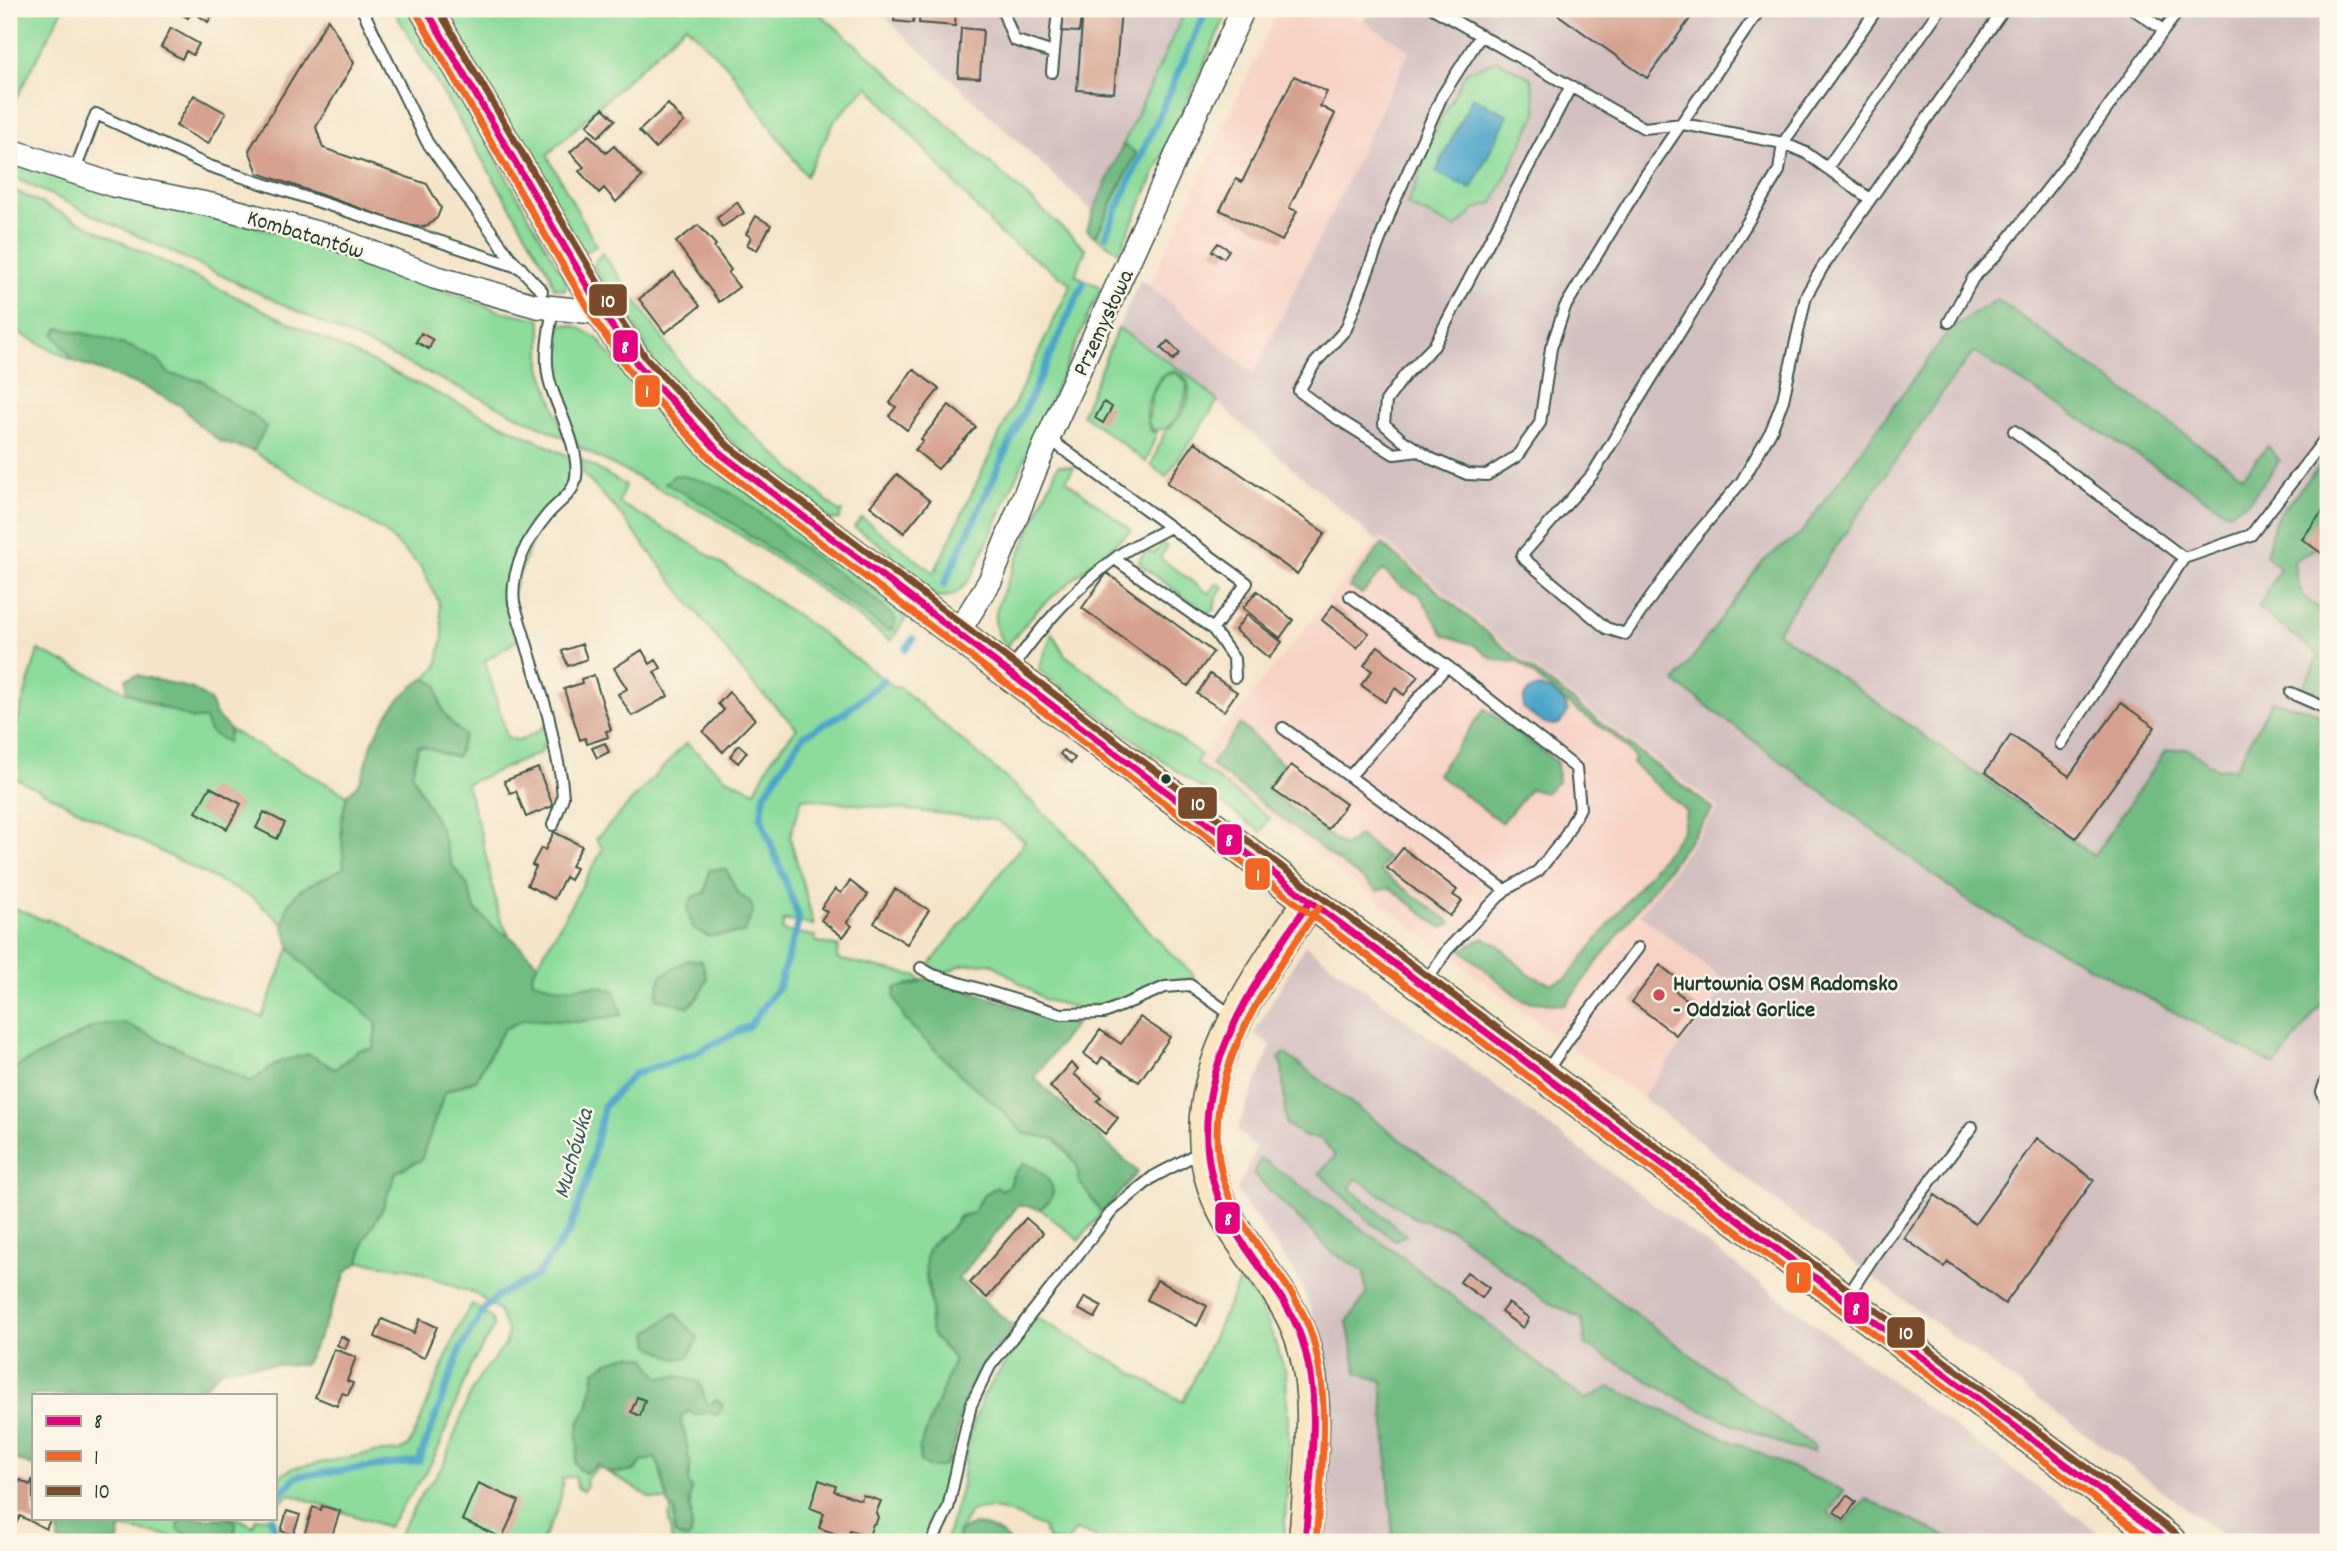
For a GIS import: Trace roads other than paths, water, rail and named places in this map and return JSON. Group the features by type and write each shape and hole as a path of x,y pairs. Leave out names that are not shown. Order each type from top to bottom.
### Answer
{"street":[{"path":"426,9 603,313 638,365 720,454 1310,901 2170,1542"},
{"name":"Przemysłowa","path":"957,634 990,581 1048,438 1243,9"},
{"name":"Kombatantów","path":"9,150 113,185 216,206 332,237 434,277 537,306 547,299 603,313"},
{"path":"1304,1542 1312,1431 1312,1383 1302,1338 1290,1309 1226,1215 1212,1184 1205,1150 1204,1116 1211,1083 1237,1019 1271,958 1310,901"}],"lane":[{"path":"362,9 427,142 509,256 547,299 546,355 550,382 573,451 576,478 569,494 548,514 537,530 519,563 512,587 514,603 548,715 561,777 563,797 553,825"},
{"path":"1002,9 1014,40 1053,53"},
{"path":"1052,72 1058,9"},
{"path":"1434,9 1644,128 1683,124 1783,143 1806,153 1870,199"},
{"path":"1571,86 1434,346 1405,375 1386,401 1384,424 1432,459 1467,474 1487,475 1517,456 1540,423 1551,348 1565,307 1643,179 1760,9"},
{"path":"1877,9 1783,143 1779,171 1592,475 1522,557 1606,628 1625,634 1692,540 1742,481 1771,431 1783,400 1806,296 1822,268 2004,9"},
{"path":"1827,168 1940,9"},
{"path":"2133,9 2164,30"},
{"path":"1949,322 1973,278 1997,254 2056,179 2180,9"},
{"path":"1419,451 1394,454 1299,391 1315,363 1346,329 1394,205 1442,96 1481,35"},
{"path":"74,173 96,114 209,166 520,268"},
{"path":"2014,431 2184,558"},
{"path":"2061,744 2184,558 2251,535 2328,435"},
{"path":"1048,438 1247,583 1213,629"},
{"path":"1009,671 1038,630 1064,603 1115,559 1170,527"},
{"path":"1115,559 1213,629 1234,659 1235,677"},
{"path":"1350,596 1447,666 1576,768 1580,808 1563,840 1538,871 1505,890 1447,950 1424,985"},
{"path":"1350,776 1447,666"},
{"path":"2291,693 2328,709"},
{"path":"1283,728 1505,890"},
{"path":"1544,1075 1638,948"},
{"path":"921,968 933,975 1061,1014 1104,1013 1165,988 1190,985 1237,1019"},
{"path":"2328,1074 2322,1092 2328,1104"},
{"path":"1845,1300 1878,1250 1972,1127"},
{"path":"932,1542 948,1508 971,1405 990,1366 1113,1210 1153,1177 1205,1150"}],"water":[{"path":"1472,97 1508,115 1471,189 1436,172"},
{"path":"1541,687 1558,696 1566,706 1568,711 1559,723 1544,723 1523,708 1527,693"}],"waterway":[{"path":"1105,236 1207,9"},
{"path":"944,585 1084,282"},
{"path":"906,649 913,639"},
{"name":"Muchówka","path":"276,1500 298,1476 419,1461 461,1348 485,1308 499,1295 536,1276 569,1232 588,1177 604,1106 634,1074 693,1054 749,1026 779,986 798,915 761,818 765,793 803,736 844,713 884,680"},
{"name":"Muchówka","path":"272,1520 277,1542"}],"place":[{"name":"Hurtownia OSM Radomsko - Oddział Gorlice","path":"1659,995"}]}
